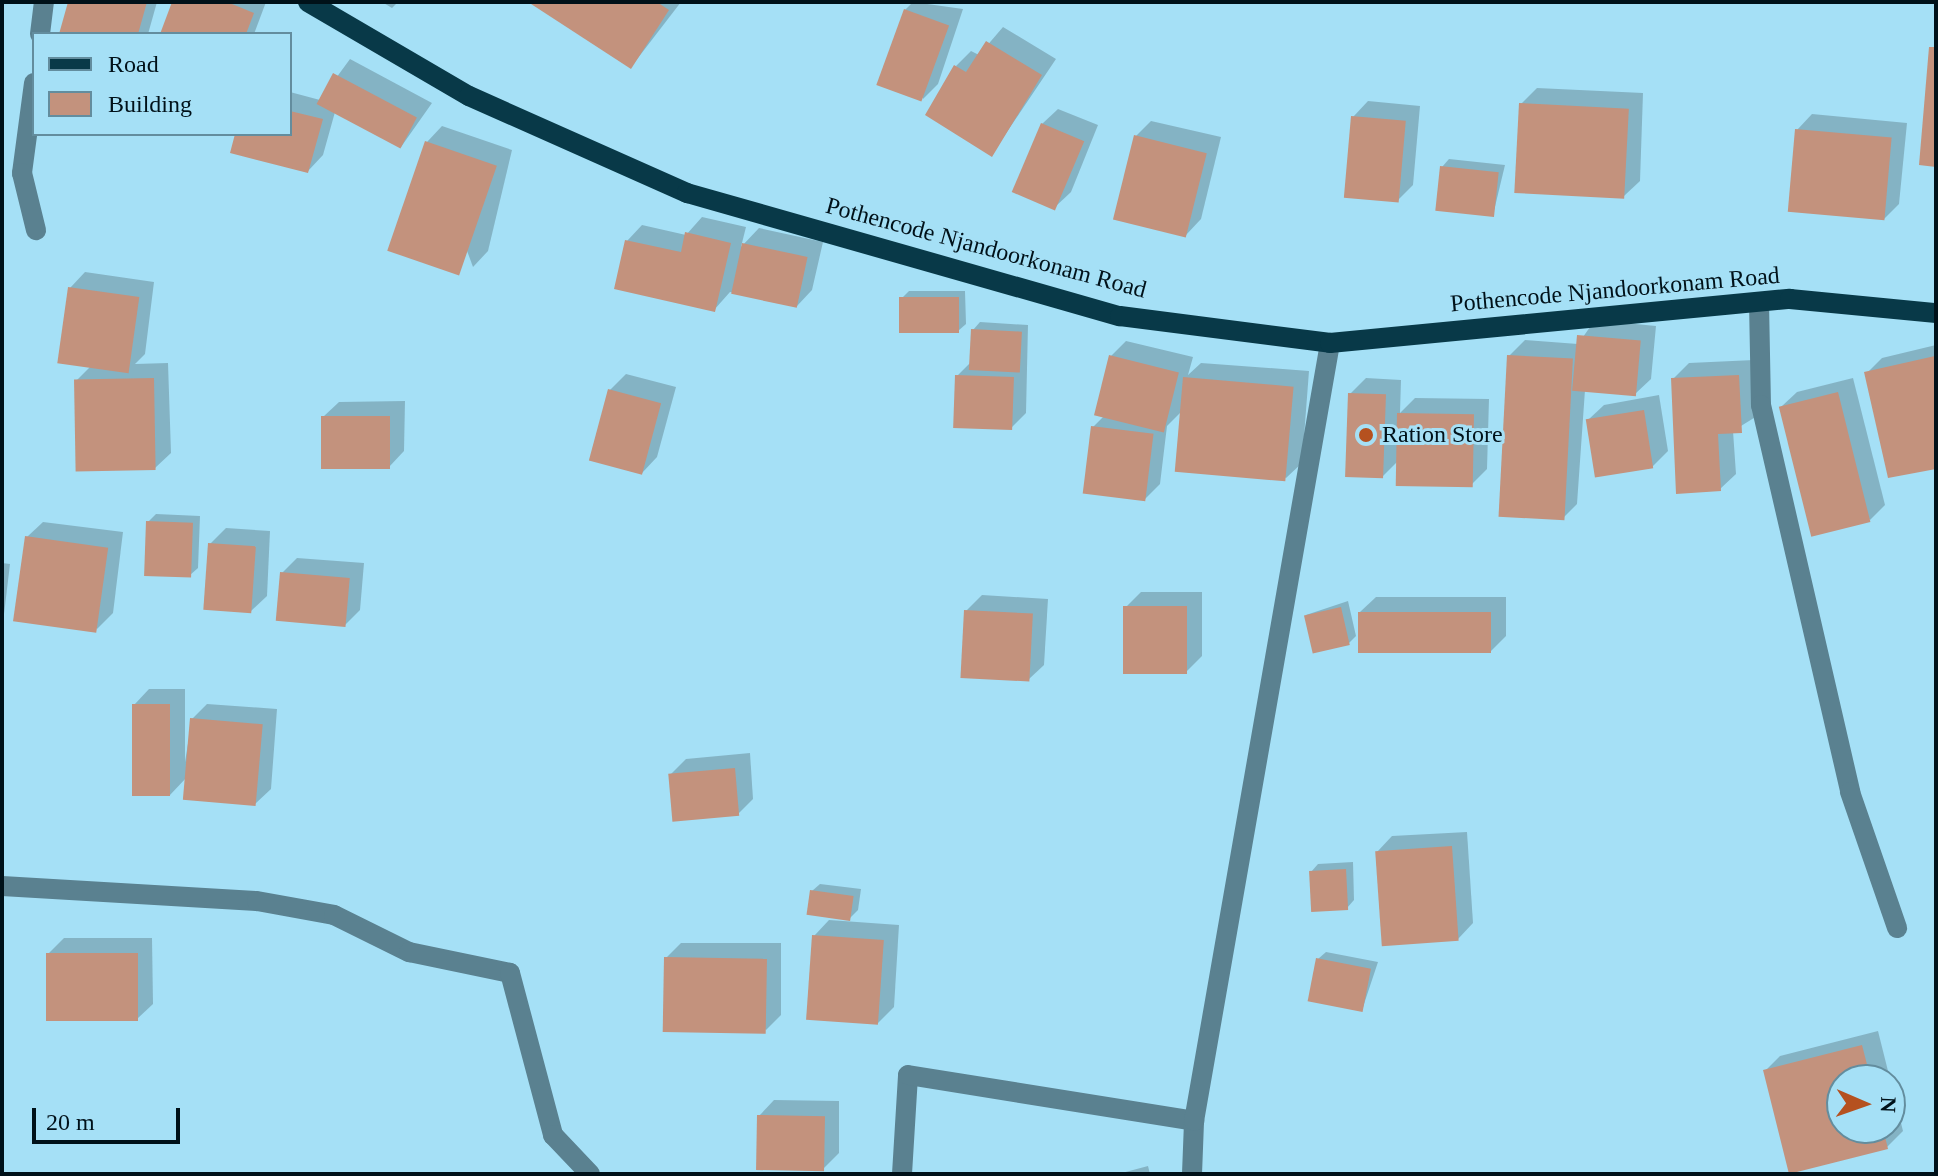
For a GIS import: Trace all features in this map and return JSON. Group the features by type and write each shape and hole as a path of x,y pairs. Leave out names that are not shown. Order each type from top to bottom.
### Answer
{"main road":[{"name":"Pothencode Njandoorkonam Road","path":"308,2 469,96 687,193 1120,316 1330,343 1759,302 1936,313"}],"street":[{"path":"40,32 44,2"},
{"path":"32,98 22,173 36,230"},
{"path":"1759,302 1761,405 1850,792 1897,928"},
{"path":"1192,1174 1194,1121 1330,343"},
{"path":"2,886 273,904 334,915 409,952 510,973 553,1135 590,1174"},
{"path":"902,1174 908,1075 1194,1121"}],"building":[{"path":"68,2 147,2 139,32 60,32"},
{"path":"172,2 227,2 254,13 247,32 161,32"},
{"path":"528,2 657,2 669,10 631,69"},
{"path":"904,9 949,25 921,102 876,85"},
{"path":"986,41 1042,75 992,157 925,115 954,65 966,72"},
{"path":"1929,47 1936,47 1936,167 1919,165"},
{"path":"333,73 417,118 400,149 317,104"},
{"path":"1519,103 1629,109 1624,199 1514,193"},
{"path":"292,111 323,119 308,173 230,153 234,136 292,136"},
{"path":"1351,116 1406,121 1399,202 1344,198"},
{"path":"1041,123 1084,141 1055,210 1012,192"},
{"path":"1795,129 1892,137 1884,220 1788,212"},
{"path":"1134,135 1207,153 1186,238 1113,219"},
{"path":"425,141 497,166 459,275 387,251"},
{"path":"1440,166 1499,172 1494,217 1435,211"},
{"path":"685,232 731,243 715,312 614,289 625,240 681,252"},
{"path":"742,243 808,257 797,308 731,294"},
{"path":"68,287 139,297 129,373 57,363"},
{"path":"899,297 959,297 959,333 899,333"},
{"path":"971,329 1022,332 1020,373 969,370"},
{"path":"1577,335 1641,341 1636,396 1572,391"},
{"path":"1109,355 1179,372 1164,433 1094,415"},
{"path":"1507,355 1573,358 1564,520 1499,517"},
{"path":"1935,356 1936,469 1888,478 1864,372"},
{"path":"955,375 1014,377 1012,430 953,428"},
{"path":"1739,375 1742,433 1718,434 1721,491 1676,494 1671,378"},
{"path":"1183,377 1294,387 1285,481 1175,472"},
{"path":"154,378 156,470 76,471 74,379"},
{"path":"608,389 661,403 642,475 589,460"},
{"path":"1838,392 1870,522 1811,537 1779,407"},
{"name":"Ration Store","path":"1348,393 1386,394 1383,478 1345,477"},
{"path":"1644,410 1653,468 1595,478 1586,419"},
{"path":"1397,413 1474,414 1473,487 1396,486"},
{"path":"321,416 390,416 390,469 321,469"},
{"path":"1091,426 1154,434 1145,501 1083,493"},
{"path":"146,521 193,523 191,578 144,576"},
{"path":"25,536 108,548 96,633 13,621"},
{"path":"208,543 256,546 251,613 203,610"},
{"path":"280,572 350,578 345,627 276,621"},
{"path":"1123,606 1187,606 1187,674 1123,674"},
{"path":"1341,607 1350,645 1313,654 1304,616"},
{"path":"964,610 1033,614 1029,682 960,678"},
{"path":"1358,612 1491,612 1491,653 1358,653"},
{"path":"132,704 170,704 170,796 132,796"},
{"path":"190,718 263,724 256,806 183,800"},
{"path":"735,768 739,816 672,822 668,774"},
{"path":"1452,846 1459,941 1382,946 1375,851"},
{"path":"1346,869 1348,910 1311,912 1309,871"},
{"path":"810,890 854,896 850,921 807,915"},
{"path":"812,935 884,940 878,1025 806,1020"},
{"path":"46,953 138,953 138,1021 46,1021"},
{"path":"664,957 767,959 766,1034 663,1032"},
{"path":"1316,958 1371,969 1363,1012 1308,1001"},
{"path":"1862,1045 1867,1064 1826,1064 1826,1144 1887,1144 1888,1149 1789,1174 1763,1070"},
{"path":"757,1115 825,1116 824,1171 756,1170"}],"place":[{"name":"Ration Store","path":"1366,435"}]}
